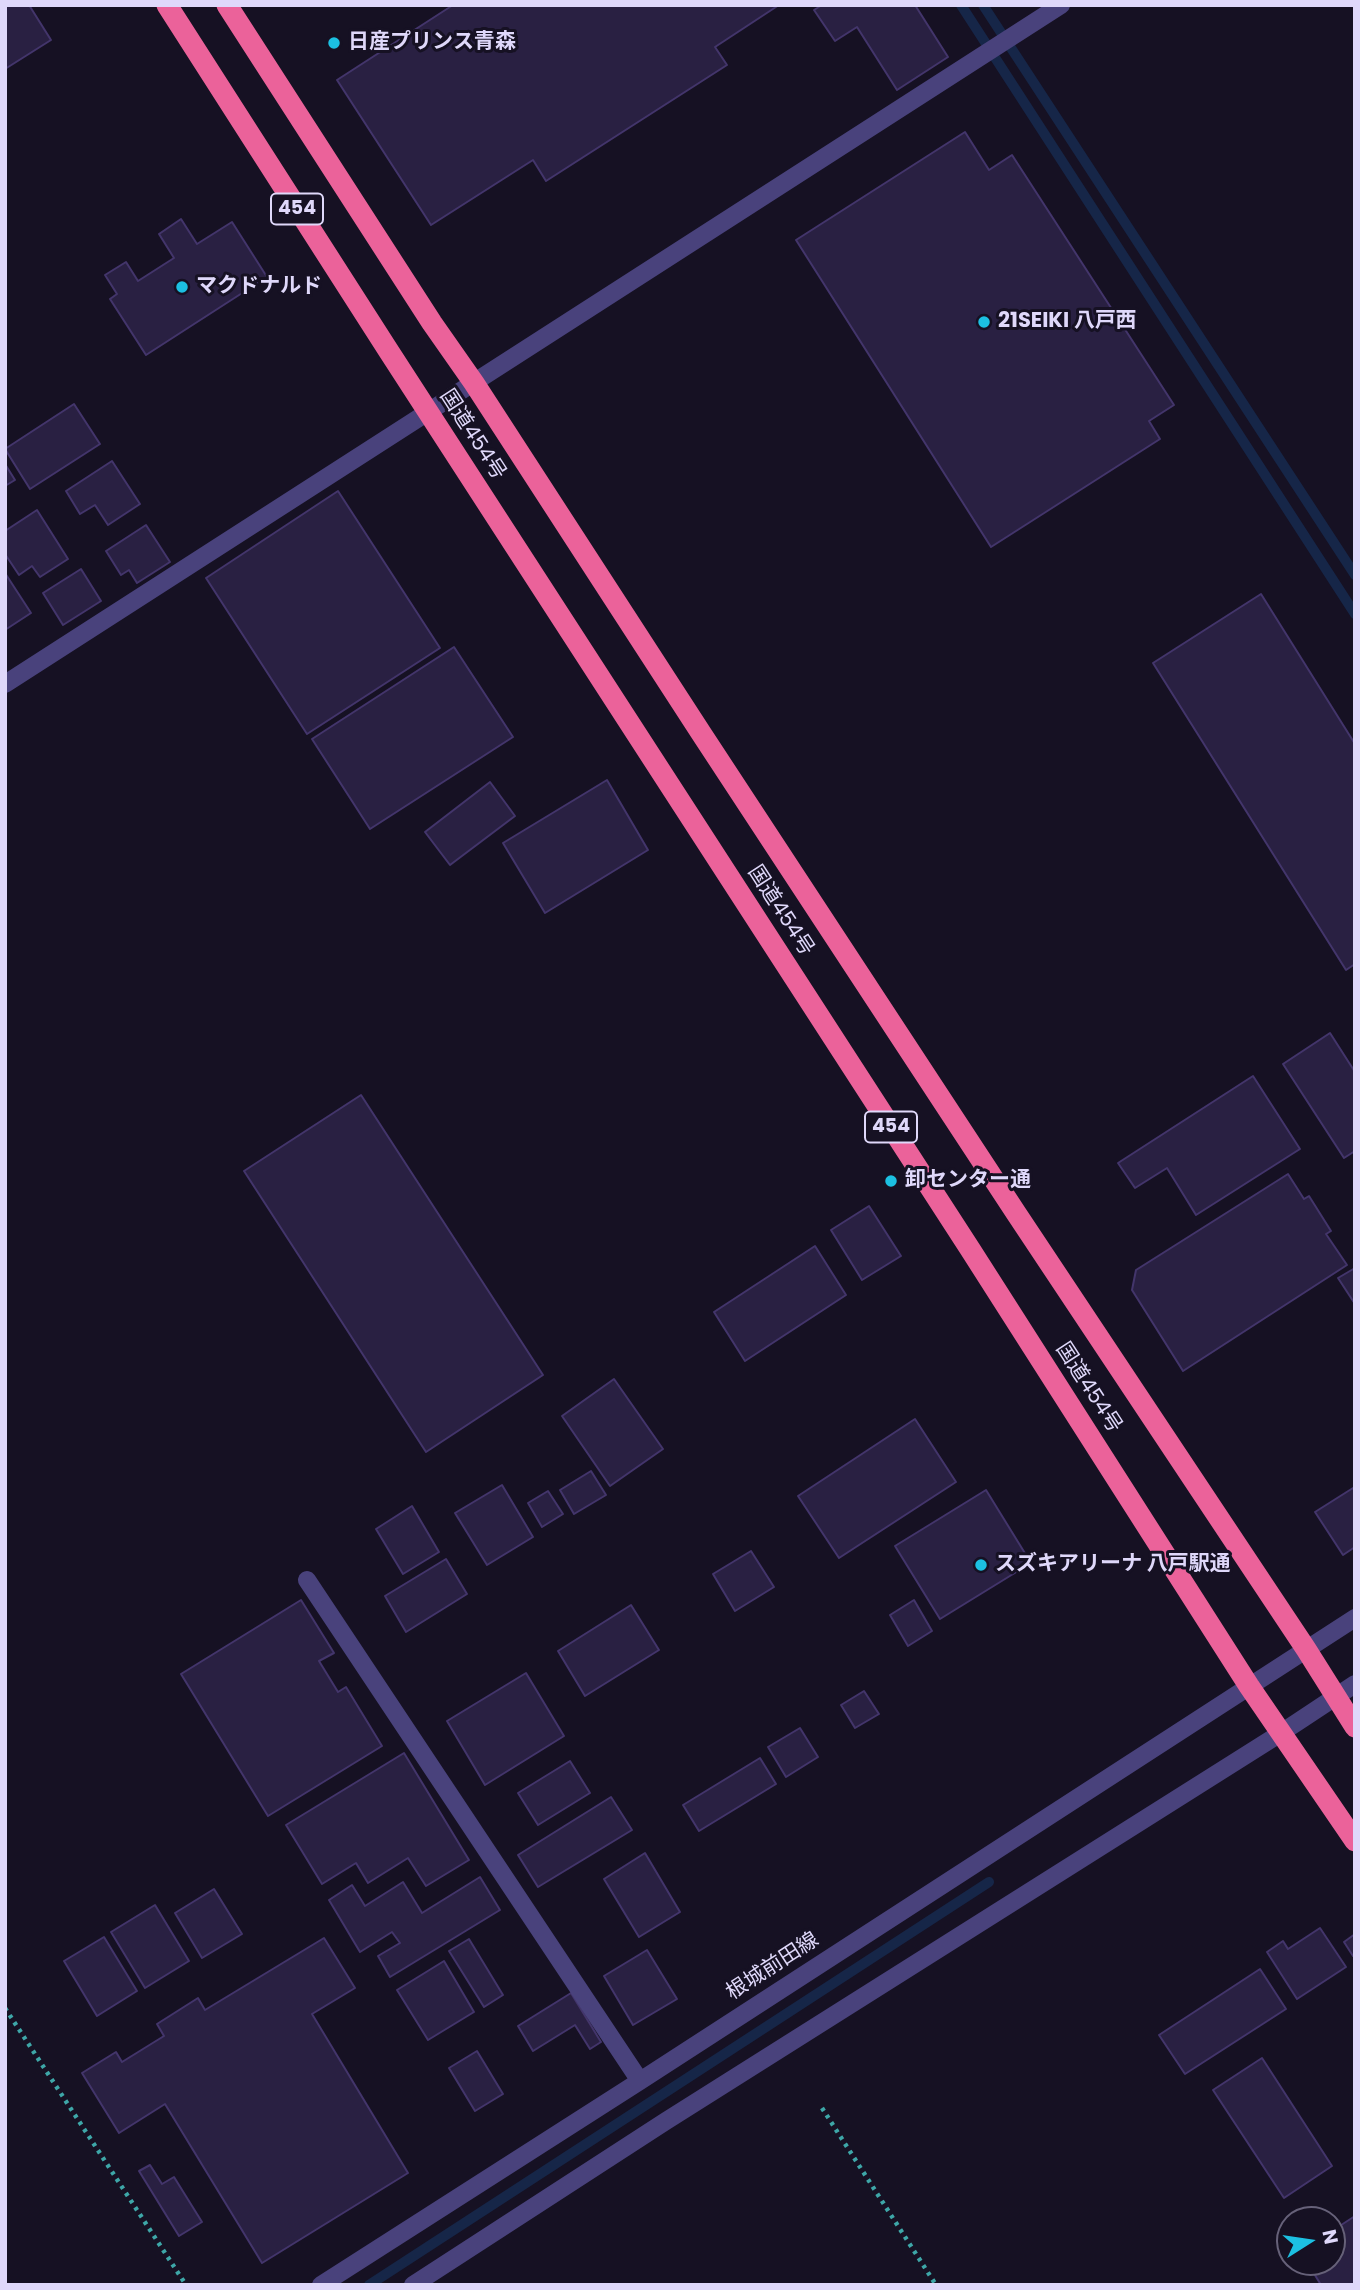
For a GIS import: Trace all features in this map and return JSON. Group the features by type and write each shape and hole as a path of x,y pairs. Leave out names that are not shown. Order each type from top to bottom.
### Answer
{"highway":[{"name":"国道454号","path":"167,5 1249,1686 1355,1841"},
{"name":"国道454号","path":"227,5 424,311 474,383 1355,1727"}],"street":[{"path":"5,684 1061,5"},
{"path":"307,1580 640,2081"},
{"name":"根城前田線","path":"321,2285 1355,1618"},
{"path":"413,2285 666,2121 1355,1684"}],"path":[{"path":"5,2008 186,2285"},
{"path":"822,2108 936,2285"}],"building":[{"path":"5,5 29,5 51,40 5,69"},
{"path":"453,5 779,5 715,47 727,65 546,181 533,160 431,225 337,80"},
{"path":"822,5 915,5 948,57 897,90 857,27 835,41 814,10"},
{"name":"21SEIKI 八戸西","path":"965,132 989,170 1012,155 1174,405 1149,421 1160,439 991,547 796,240"},
{"path":"181,219 197,244 232,222 267,277 146,355 110,299 117,294 105,275 126,262 138,281 174,258 159,234"},
{"path":"74,404 100,444 30,489 5,449"},
{"path":"112,461 140,504 108,525 95,505 80,514 66,491"},
{"path":"5,464 15,480 5,486"},
{"path":"338,491 440,648 307,734 206,578"},
{"path":"37,510 68,559 40,577 32,566 19,575 5,554 5,531"},
{"path":"146,525 170,562 137,583 129,570 121,575 106,551"},
{"path":"81,569 101,601 63,625 43,593"},
{"path":"5,573 31,613 5,630"},
{"path":"1261,594 1355,744 1355,964 1346,970 1153,663"},
{"path":"454,647 513,737 370,829 312,739"},
{"path":"607,780 648,850 545,913 503,843"},
{"path":"490,782 515,816 450,865 425,832"},
{"path":"1330,1033 1355,1072 1355,1151 1344,1158 1283,1064"},
{"path":"1253,1076 1300,1149 1196,1215 1167,1168 1135,1188 1118,1163"},
{"path":"361,1095 543,1375 426,1452 244,1171"},
{"path":"1288,1174 1304,1199 1309,1196 1331,1231 1326,1234 1347,1265 1183,1371 1132,1290 1136,1270"},
{"path":"869,1206 901,1256 862,1280 831,1230"},
{"path":"815,1246 846,1295 745,1361 714,1312"},
{"path":"1355,1268 1355,1304 1338,1278"},
{"path":"614,1379 663,1449 610,1486 562,1416"},
{"path":"915,1419 956,1482 839,1558 798,1496"},
{"path":"591,1471 606,1495 574,1514 560,1490"},
{"path":"502,1485 533,1537 487,1565 455,1513"},
{"path":"1353,1488 1355,1547 1343,1555 1315,1512"},
{"path":"986,1490 1031,1563 940,1619 895,1546"},
{"path":"548,1491 563,1514 542,1527 528,1503"},
{"path":"412,1506 439,1552 403,1574 376,1529"},
{"path":"751,1551 774,1587 735,1611 713,1574"},
{"path":"446,1559 467,1594 406,1632 385,1596"},
{"path":"301,1600 334,1653 319,1661 338,1692 346,1687 382,1746 268,1816 181,1674"},
{"path":"914,1600 932,1631 908,1646 890,1615"},
{"path":"631,1605 659,1650 585,1696 558,1651"},
{"path":"526,1673 564,1736 485,1785 447,1721"},
{"path":"864,1691 879,1714 855,1728 841,1705"},
{"path":"800,1728 818,1757 786,1777 768,1747"},
{"path":"404,1753 469,1860 426,1886 408,1858 368,1883 356,1863 322,1884 286,1825"},
{"path":"760,1758 776,1784 699,1831 683,1805"},
{"path":"570,1761 590,1793 538,1825 518,1793"},
{"path":"611,1797 632,1830 538,1887 518,1855"},
{"path":"645,1853 680,1912 639,1937 604,1879"},
{"path":"480,1877 500,1910 390,1977 378,1956 400,1943 392,1932 360,1952 329,1900 352,1885 365,1906 403,1882 422,1913"},
{"path":"214,1889 242,1934 202,1958 175,1913"},
{"path":"155,1905 189,1961 145,1988 111,1932"},
{"path":"1320,1928 1346,1967 1297,1999 1267,1952 1283,1941 1288,1949"},
{"path":"1355,1934 1355,1954 1353,1956 1344,1942"},
{"path":"104,1937 137,1991 97,2016 64,1961"},
{"path":"324,1938 355,1988 312,2014 408,2173 262,2263 165,2104 119,2133 82,2073 116,2052 122,2062 164,2036 157,2024 198,1998 205,2010"},
{"path":"469,1939 503,1995 484,2007 449,1951"},
{"path":"647,1950 677,1999 633,2025 604,1976"},
{"path":"444,1961 474,2012 428,2040 397,1990"},
{"path":"1260,1969 1286,2009 1185,2074 1159,2035"},
{"path":"571,1993 601,2042 590,2049 575,2025 533,2051 518,2026"},
{"path":"477,2051 503,2094 475,2111 449,2068"},
{"path":"1262,2058 1332,2166 1284,2198 1213,2090"},
{"path":"150,2165 162,2184 174,2177 202,2222 179,2236 139,2171"},
{"path":"1355,2216 1355,2285 1321,2285 1316,2276 1346,2276 1346,2222"}],"waterway":[{"path":"961,5 1355,614"},
{"path":"983,5 1355,575"},
{"path":"369,2285 989,1882"}],"place":[{"name":"日産プリンス青森","path":"334,43"},
{"name":"マクドナルド","path":"182,287"},
{"name":"21SEIKI 八戸西","path":"984,322"},
{"name":"卸センター通","path":"891,1181"},
{"name":"スズキアリーナ 八戸駅通","path":"981,1565"}]}
